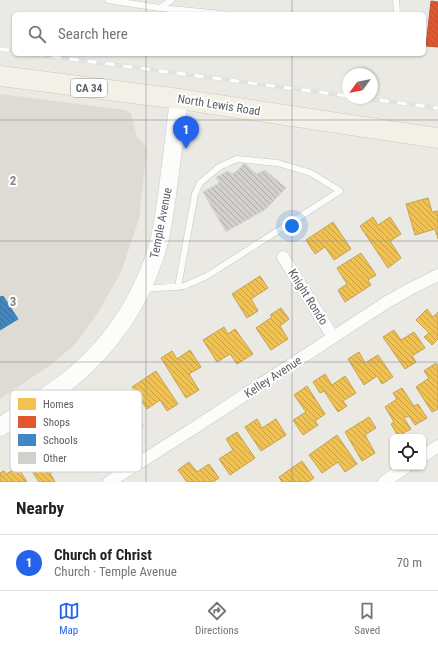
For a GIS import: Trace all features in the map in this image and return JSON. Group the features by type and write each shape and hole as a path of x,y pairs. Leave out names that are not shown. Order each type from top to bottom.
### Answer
{"main road":[{"name":"North Lewis Road","path":"0,76 179,99 438,138"},
{"name":"Temple Avenue","path":"54,390 85,366 117,331 142,289 153,263 162,230 174,148 179,99"},
{"name":"Temple Avenue","path":"0,426 10,419"}],"street":[{"name":"Knight Rondo","path":"283,258 333,337"},
{"name":"Kelley Avenue","path":"142,461 387,302 438,276"},
{"path":"426,454 438,446"},
{"path":"384,482 402,470"},
{"name":"Kelley Avenue","path":"109,482 125,472"}],"lane":[{"path":"108,0 160,8 201,12"},
{"path":"160,8 171,0"},
{"path":"396,0 397,12"},
{"path":"142,289 178,287 184,286 208,276 340,191 311,173 278,163 237,159 219,166 200,183 195,194 178,287"}],"shaded area":[{"path":"0,94 125,110 131,114 137,137 146,146 147,150 139,219 121,272 99,311 76,343 52,364 13,390 10,390 10,392 0,399"}],"building: Homes":[{"path":"428,198 432,212 438,211 438,239 435,229 415,235 406,204"},
{"path":"373,217 378,225 390,217 401,234 390,241 401,258 388,268 360,226"},
{"path":"333,222 351,249 334,260 325,247 315,254 306,240"},
{"path":"361,253 376,275 368,280 371,285 345,302 338,290 347,284 337,268"},
{"path":"260,276 268,288 251,299 258,311 247,318 232,294"},
{"path":"281,308 289,319 280,326 288,339 271,350 256,328 272,317 270,315"},
{"path":"427,309 433,317 438,312 438,339 432,345 424,337 429,333 416,320"},
{"path":"224,327 228,334 235,329 253,354 237,364 230,354 217,362 203,340"},
{"path":"394,330 401,340 414,332 425,348 412,356 416,362 405,369 383,337"},
{"path":"190,350 201,367 189,374 199,390 186,398 161,358 172,351 177,359"},
{"path":"359,352 365,363 378,355 393,377 382,384 377,376 364,385 348,359"},
{"path":"436,363 438,366 438,409 432,412 416,387 429,378 424,371"},
{"path":"156,371 178,404 167,411 160,400 147,409 142,402 142,390 134,390 132,387"},
{"path":"325,374 332,385 345,376 356,393 343,401 347,406 338,412 324,391 320,393 313,382"},
{"path":"307,386 325,414 315,421 318,425 303,435 293,420 306,412 294,395"},
{"path":"402,388 414,406 418,404 427,418 415,425 409,416 404,418 411,429 402,434 397,434 391,424 394,422 385,407 397,399 393,393"},
{"path":"369,417 376,428 365,435 375,453 362,461 345,432"},
{"path":"257,419 262,428 276,419 286,435 261,451 245,427"},
{"path":"237,432 255,458 230,475 219,459 233,450 226,439"},
{"path":"337,435 357,464 345,472 338,462 322,473 309,455"},
{"path":"302,461 314,478 308,482 282,482 279,477"},
{"path":"189,462 197,472 209,464 219,478 213,482 187,482 178,470"},
{"path":"4,471 6,474 10,472 21,472 27,482 0,482 0,473"},
{"path":"33,472 51,472 50,473 55,482 39,482"}],"building: Shops":[{"path":"431,1 438,2 438,47 426,46"}],"building: Schools":[{"path":"3,296 18,319 0,330 0,297"}],"building: Other":[{"path":"244,163 257,174 265,170 286,188 266,209 226,232 203,192 219,183 216,177 228,171 232,174"}],"railway":[{"path":"0,49 12,51"},
{"path":"49,56 342,95"},
{"path":"378,100 438,108"}],"place":[{"name":"Church of Christ","path":"186,149"}]}
